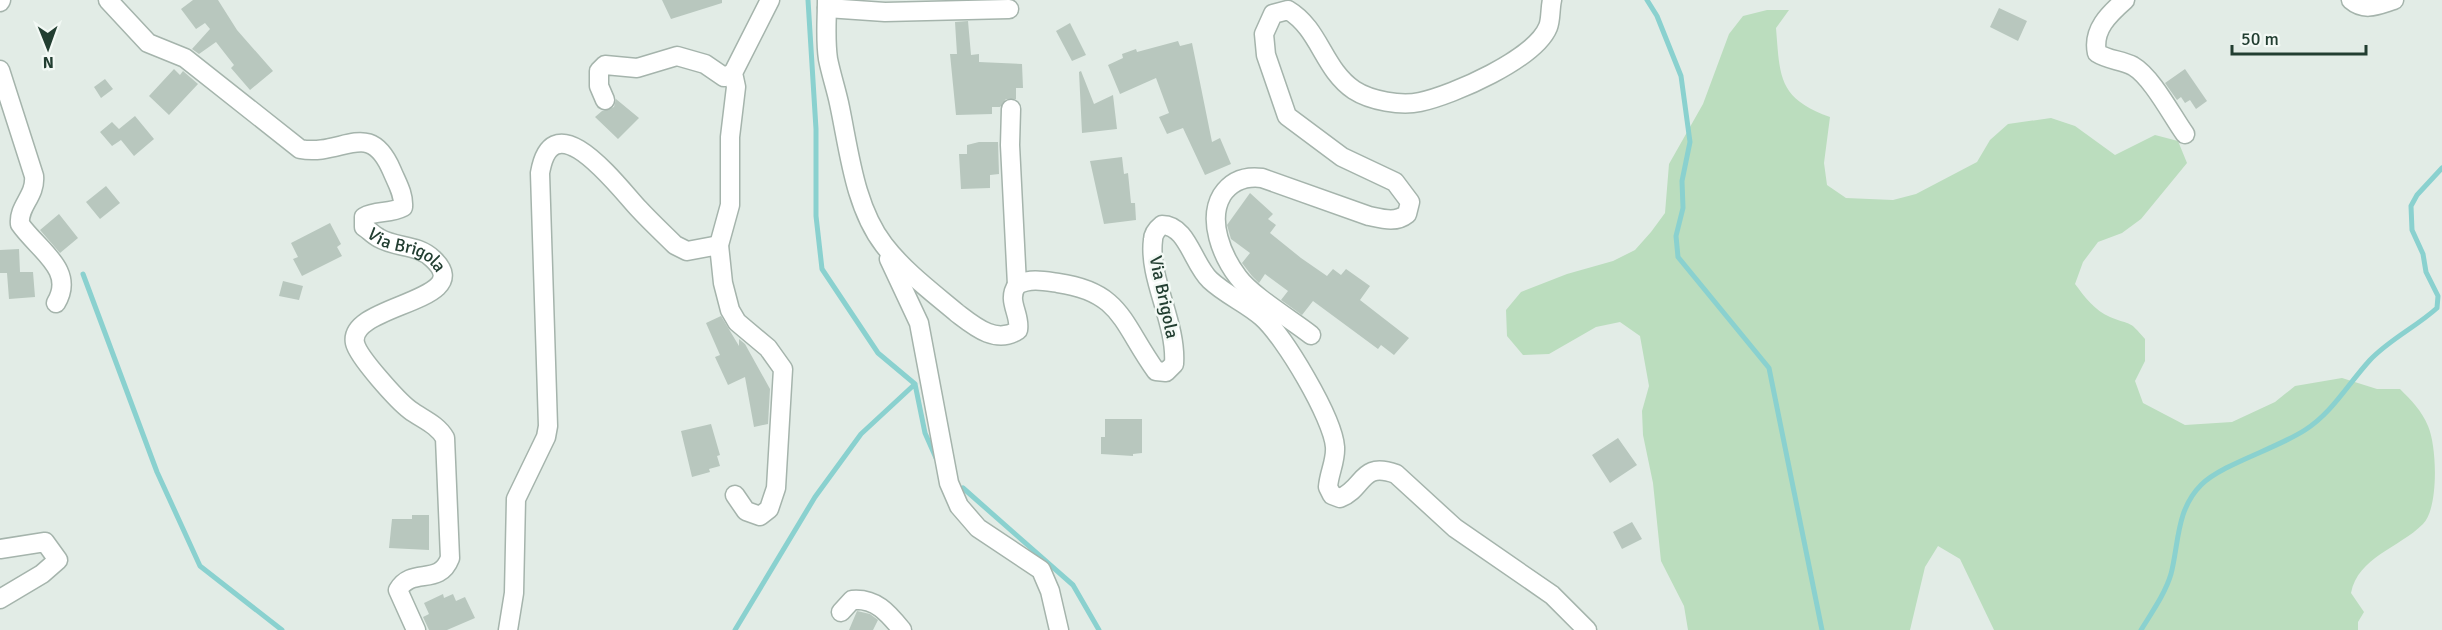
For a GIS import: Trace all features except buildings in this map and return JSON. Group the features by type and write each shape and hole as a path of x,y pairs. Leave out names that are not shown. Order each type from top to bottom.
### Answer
{"street":[{"name":"Via Brigola","path":"108,0 148,43 185,58 300,149 315,152 366,141 376,145 384,152 400,189 403,207 394,212 369,214 364,217 364,227 380,239 418,250 438,264 442,273 440,283 433,292 371,318 359,328 355,338 355,344 362,357 407,408 440,430 445,438 450,558 446,568 439,573 412,577 402,582 398,590 416,630"},
{"path":"735,495 746,511 753,516 760,516 769,509 774,500 783,395 783,369 768,348 737,322 730,310 723,283 719,245 730,205 730,138 736,87 733,73 770,0"},
{"path":"1311,335 1239,278 1217,234 1218,203 1224,192 1240,179 1249,176 1263,178 1369,216 1387,219 1401,219 1407,214 1410,202 1395,182 1342,157 1287,116 1266,55 1264,33 1273,14 1288,10 1301,18 1312,31 1335,73 1354,90 1379,101 1418,103 1465,88 1531,50 1548,27 1552,0"},
{"path":"2125,0 2100,26 2095,44 2097,53 2107,59 2133,67 2146,77 2185,134"},
{"path":"2351,0 2358,6 2373,7 2394,0"},
{"path":"1009,9 885,12 827,4 828,59 849,163 871,222 883,243 919,323 949,483 958,506 978,528 1041,570 1050,591 1059,630"},
{"path":"605,100 598,78 599,71 605,66 637,68 662,58 677,56 705,64 724,77 733,73"},
{"path":"0,70 34,176 35,187 20,216 20,224 61,273 64,287 56,303"},
{"path":"883,243 901,265 944,302 989,334 1001,336 1018,330 1012,299 1017,285 1010,145 1011,109"},
{"path":"508,630 514,593 516,499 546,437 548,426 540,173 545,153 553,146 564,144 593,158 675,245 687,251 719,245"},
{"name":"Via Brigola","path":"1017,285 1030,280 1083,286 1102,296 1118,310 1156,371 1167,372 1174,364 1175,345 1154,262 1153,239 1162,225 1171,225 1178,229 1193,258 1209,279 1272,326 1324,411 1335,445 1335,457 1328,487 1332,495 1340,498 1345,496 1365,474 1374,471 1384,469 1396,474 1455,528 1552,596 1587,630"},
{"path":"0,549 45,542 58,560 42,574 0,599"},
{"path":"841,612 852,600 864,599 877,604 902,630"}],"green space":[{"path":"1767,10 1789,10 1776,28 1781,73 1785,84 1800,102 1830,117 1824,163 1827,185 1846,198 1893,200 1916,194 1977,162 1990,140 2008,124 2051,118 2075,126 2115,155 2155,135 2178,141 2187,163 2141,219 2122,233 2098,242 2083,262 2075,284 2099,311 2132,326 2145,339 2145,361 2135,381 2143,403 2185,425 2232,422 2275,402 2295,386 2342,378 2377,389 2400,389 2416,406 2423,415 2431,435 2435,462 2432,505 2423,524 2371,562 2355,581 2351,593 2364,612 2358,622 2358,630 1994,630 1960,559 1938,546 1925,567 1910,630 1688,630 1684,606 1661,561 1653,483 1643,435 1642,411 1649,386 1640,336 1620,322 1596,327 1549,354 1523,355 1507,336 1506,310 1521,292 1567,274 1613,261 1635,250 1651,232 1665,213 1669,164 1703,104 1729,34 1743,16"}],"waterway":[{"path":"808,0 816,129 816,216 822,269 878,353 915,384 925,433 936,458"},
{"path":"1647,0 1657,16 1681,76 1690,142 1682,181 1683,208 1676,236 1678,257 1769,368 1822,630"},
{"path":"2141,630 2158,603 2171,574 2183,516 2187,505 2201,485 2222,470 2293,437 2315,423 2332,407 2370,360 2394,339 2437,308 2438,296 2426,272 2423,254 2412,230 2411,206 2417,195 2442,168"},
{"path":"83,274 157,472 200,566 282,630"},
{"path":"735,630 815,497 861,434 915,384"},
{"path":"963,488 1073,585 1099,630"}]}
